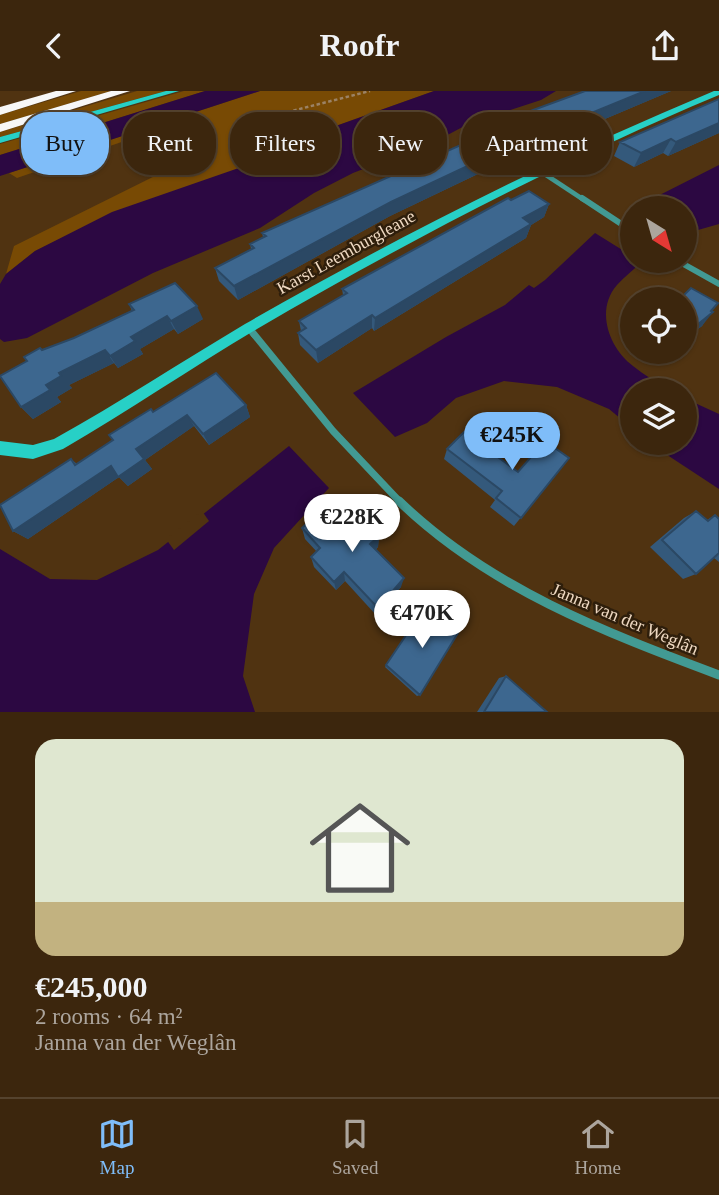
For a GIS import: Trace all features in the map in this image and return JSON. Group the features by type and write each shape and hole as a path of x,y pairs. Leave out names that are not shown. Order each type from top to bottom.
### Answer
{"highway":[{"path":"0,111 70,91"},
{"path":"0,128 124,91"}],"street":[{"path":"0,140 175,91"},
{"name":"Karst Leemburgleane","path":"612,138 719,92"},
{"name":"Karst Leemburgleane","path":"0,448 33,452 58,444 249,328 533,175"},
{"path":"546,175 620,223"},
{"path":"697,272 719,284"},
{"name":"Janna van der Weglân","path":"249,328 306,400 375,479 428,528 483,567 550,605 613,635 719,675"}],"path":[{"path":"288,112 370,91"}],"shaded area":[{"path":"81,91 111,91 40,112 21,112 21,118 0,124 0,115"},
{"path":"137,91 166,91 90,112 67,112"},
{"path":"184,91 205,91 138,112 123,112 123,117 109,121 109,113"},
{"path":"205,91 260,91 196,112 138,112"},
{"path":"260,91 434,91 375,112 354,112 354,120 340,125 340,112 230,112 230,172 62,238 35,251 6,274 14,246 157,175 216,175 216,112 196,112"},
{"path":"434,91 556,91 541,100 504,112 461,112 461,128 447,135 447,112 375,112"},
{"path":"123,117 123,136 109,140 109,121"},
{"path":"354,120 354,173 314,193 260,228 153,273 27,338 4,342 0,339 0,284 6,274 35,251 112,212 230,171 230,175 340,175 340,125"},
{"path":"21,126 21,131 0,137 0,132"},
{"path":"123,136 123,142 109,146 109,140"},
{"path":"21,138 21,148 0,155 0,144"},
{"path":"21,148 21,169 0,176 0,155"},
{"path":"719,165 719,224 697,230 697,196 658,196"},
{"path":"21,169 21,175 26,175 17,178 9,173"},
{"path":"595,233 620,249 620,273 630,273 610,295 606,317 608,328 620,352 620,364 631,364 651,378 620,378 620,418 609,409 557,387 504,381 456,398 427,423 395,437 353,393 505,305 529,285 534,288"},
{"path":"697,404 719,414 719,489 667,455 697,455"},
{"path":"289,446 329,488 274,548 254,594 243,676 255,712 0,712 0,549 50,579 97,580 158,550"}],"pier":[{"path":"202,511 209,521 174,550 166,539"}],"building":[{"path":"585,91 645,91 594,112 528,112"},
{"path":"719,99 719,123 676,142 671,139 641,153 620,142"},
{"path":"461,145 461,169 391,202 234,286 215,268 254,248 250,244 266,236 262,233 393,175 447,175 447,151"},
{"path":"529,191 549,204 523,218 531,224 375,318 372,315 316,350 298,333 306,328 299,321 347,293 342,289 508,198 511,200"},
{"path":"175,283 197,306 171,321 167,316 131,337 135,341 110,356 105,350 59,373 61,376 46,385 50,390 21,407 0,376 27,361 24,357 40,348 42,350 74,338 134,310 129,304"},
{"path":"697,291 718,303 711,311 713,312 697,325"},
{"path":"216,373 246,405 203,434 187,415 136,449 144,459 118,477 111,466 13,531 0,505 71,459 75,465 113,440 109,435 151,409 153,412"},
{"path":"464,432 518,472 545,441 569,458 521,518 496,498 502,491 447,449"},
{"path":"328,503 347,522 356,514 379,536 370,544 404,578 378,608 344,572 334,582 311,557 320,548 302,528"},
{"path":"696,511 708,521 715,515 719,519 719,553 696,574 662,540"},
{"path":"425,607 458,633 420,695 386,665"},
{"path":"506,676 547,712 484,712"}]}
